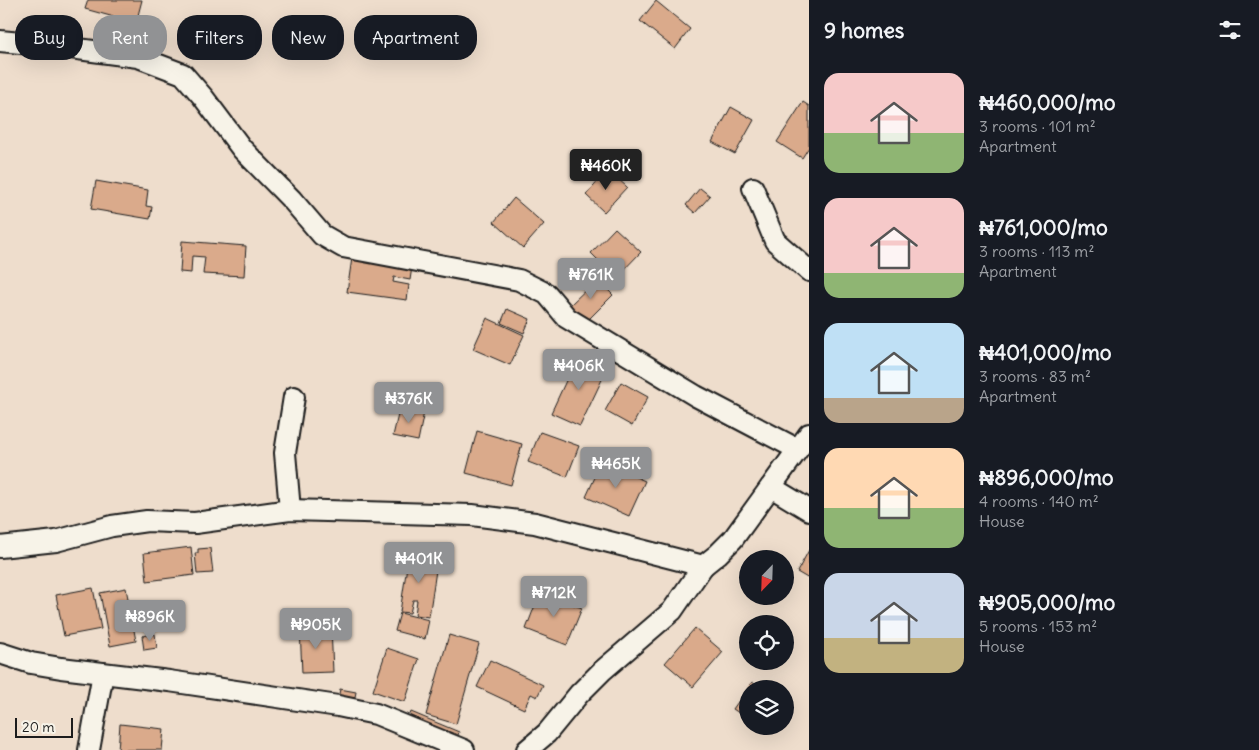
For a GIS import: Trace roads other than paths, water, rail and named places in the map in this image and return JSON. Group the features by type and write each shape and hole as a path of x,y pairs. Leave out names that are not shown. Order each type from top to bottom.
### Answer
{"street":[{"path":"0,41 138,57 183,74 242,149 292,200 322,235 343,247 519,280 547,294 567,318 679,386 803,441 733,539 703,566 672,611 602,671 579,694 548,734 527,750"},
{"path":"753,188 775,241 809,271"},
{"path":"290,510 285,453 294,397"},
{"path":"770,487 809,510"},
{"path":"0,547 56,541 112,526 147,522 195,523 290,510 472,515 535,523 703,566"},
{"path":"0,653 31,663 338,706 376,714 464,750"},
{"path":"89,750 103,673"}]}
